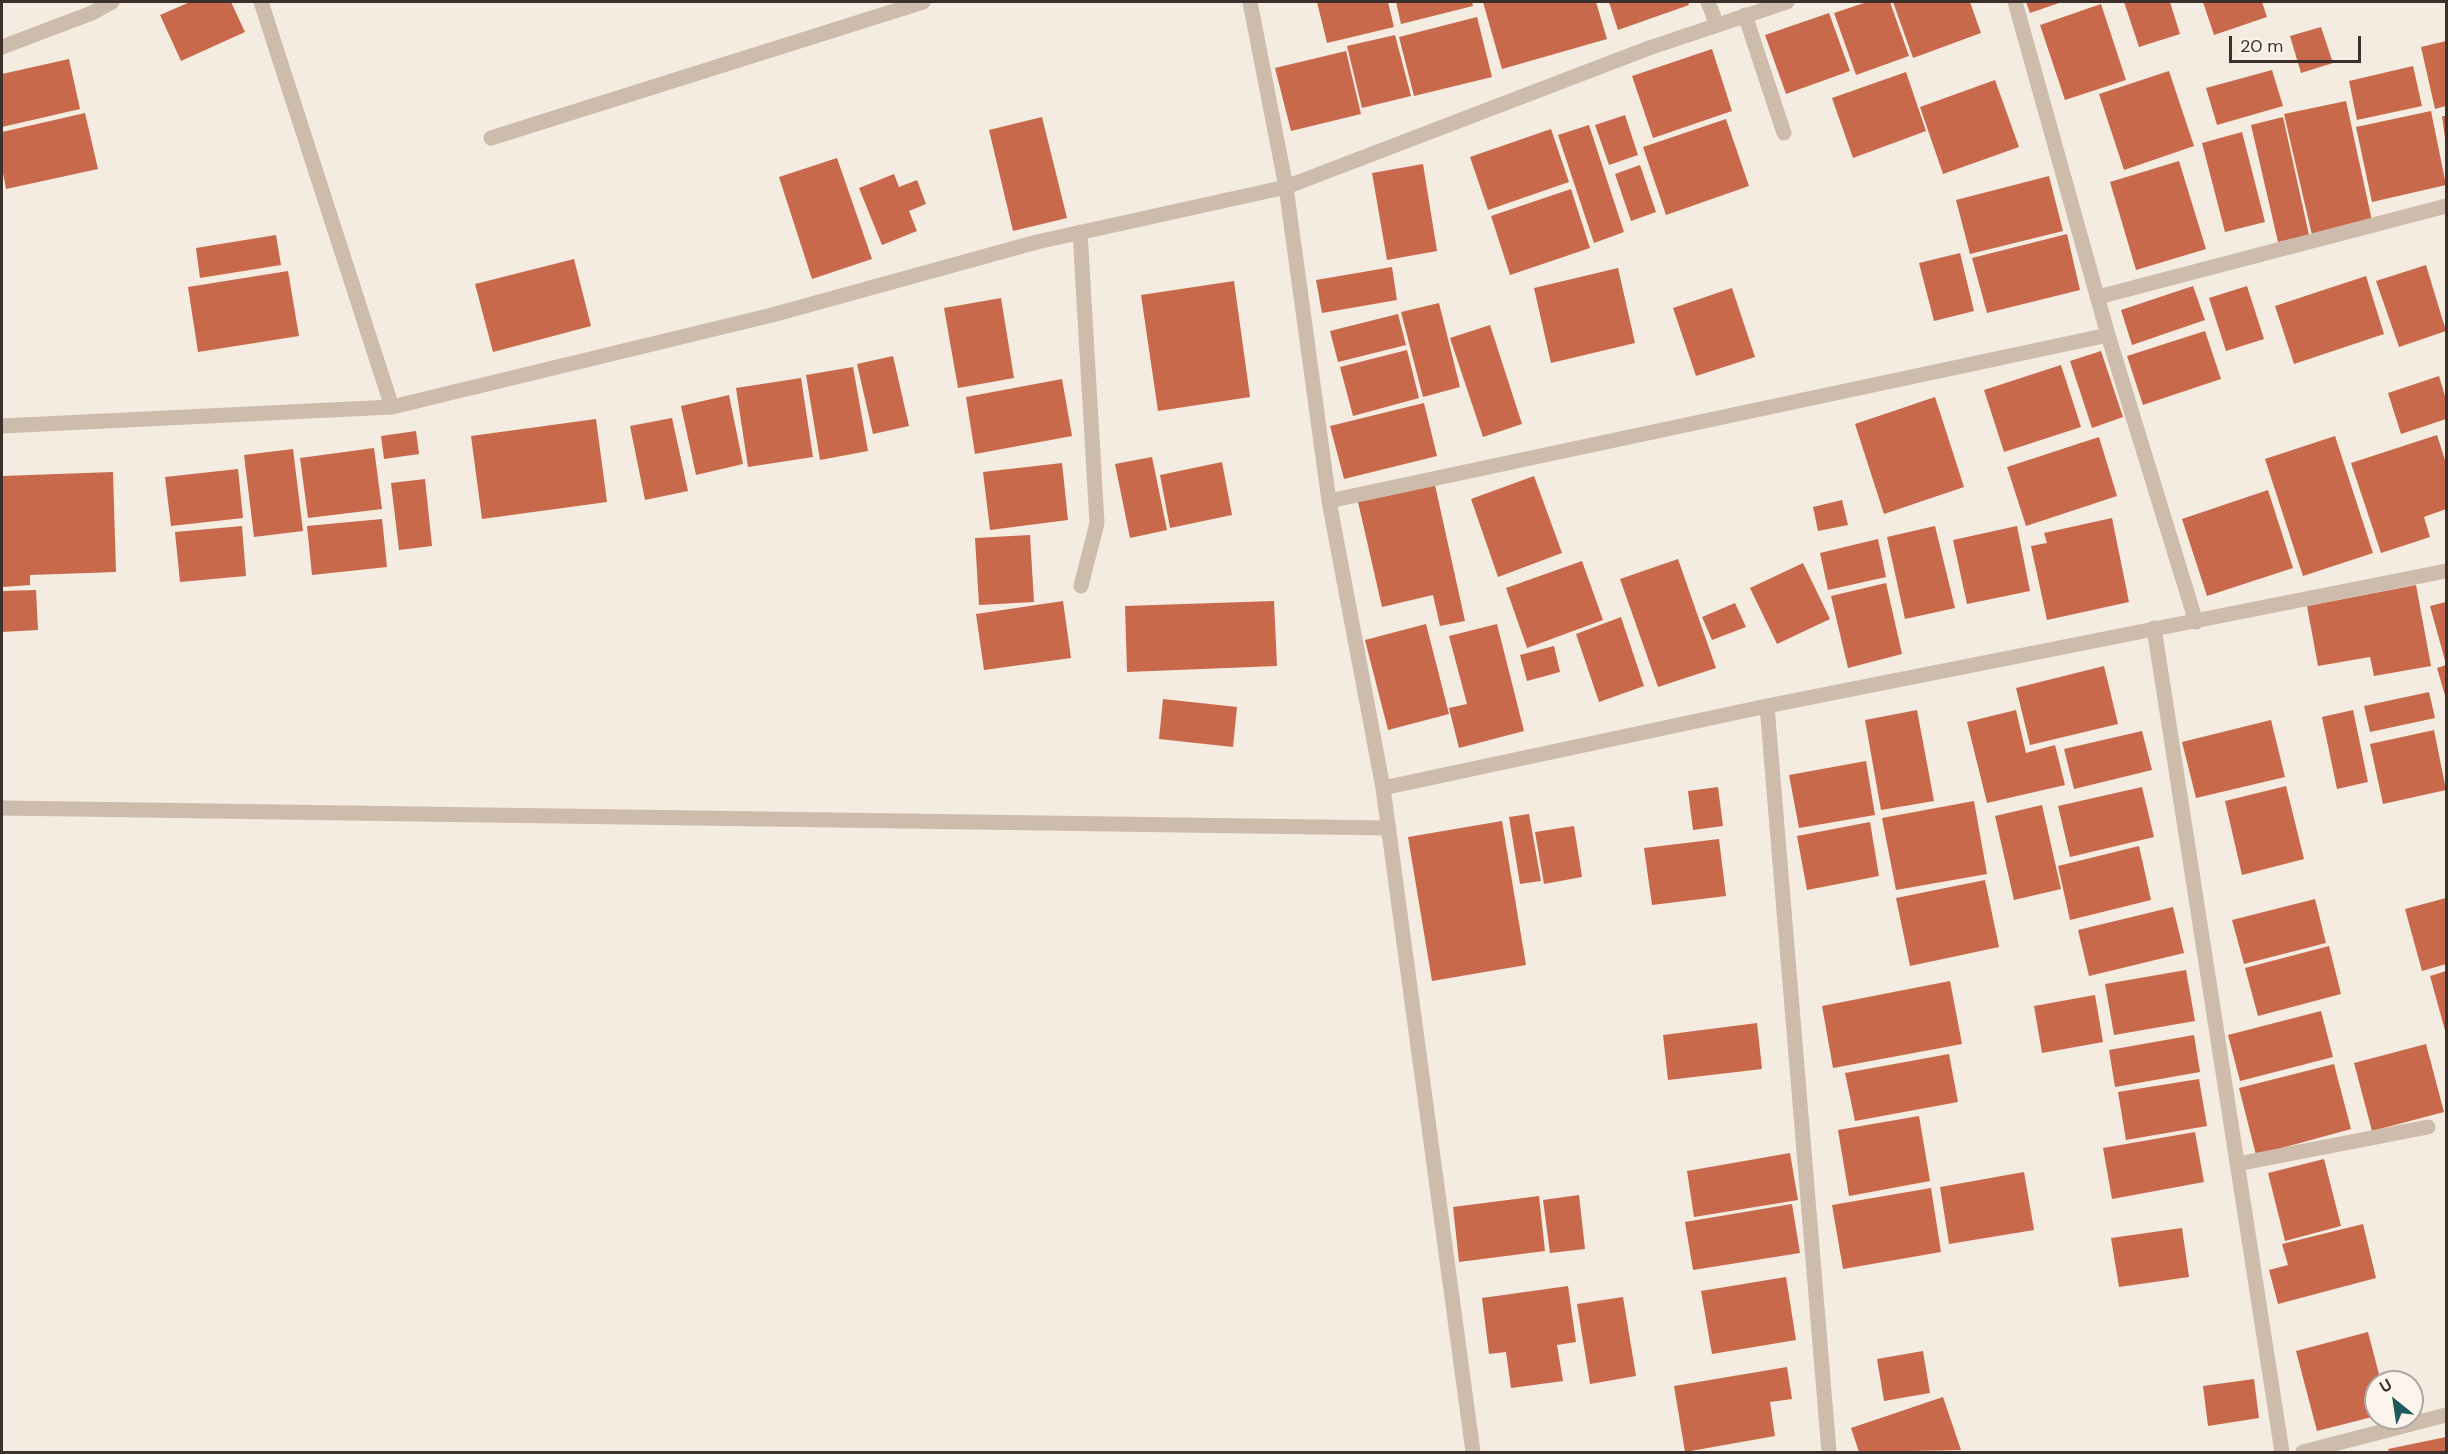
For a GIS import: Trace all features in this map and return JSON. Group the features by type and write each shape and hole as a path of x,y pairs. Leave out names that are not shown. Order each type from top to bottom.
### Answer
{"street":[{"path":"2,47 92,13 112,2"},
{"path":"261,2 392,407"},
{"path":"491,138 922,2"},
{"path":"1250,2 1286,187 1329,501 1389,828 1473,1452"},
{"path":"1708,2 1717,25"},
{"path":"2,426 392,407 772,315 1080,232 1286,187 1649,48 1787,2"},
{"path":"2015,2 2108,335 2196,622"},
{"path":"1745,15 1784,133"},
{"path":"2098,297 2446,206"},
{"path":"1080,232 1097,523 1081,586"},
{"path":"1329,501 2108,335"},
{"path":"1383,789 1767,706 2446,571"},
{"path":"2154,628 2282,1452"},
{"path":"1767,706 1829,1452"},
{"path":"2,808 1389,828"},
{"path":"2237,1164 2428,1127"},
{"path":"2303,1452 2327,1450 2446,1415"}],"building":[{"path":"190,2 231,2 245,32 181,61 160,15"},
{"path":"1317,2 1388,2 1394,27 1327,43"},
{"path":"1396,2 1472,2 1473,6 1401,24"},
{"path":"1483,2 1596,2 1607,39 1502,69"},
{"path":"1609,2 1688,2 1689,5 1618,30"},
{"path":"1867,2 1890,2 1909,56 1856,75 1834,13"},
{"path":"1893,2 1970,2 1981,33 1913,58"},
{"path":"2026,2 2062,2 2030,13"},
{"path":"2124,2 2170,2 2180,34 2139,47"},
{"path":"2203,2 2262,2 2267,17 2214,35"},
{"path":"2101,4 2126,80 2065,100 2040,25"},
{"path":"1829,13 1850,71 1786,94 1765,35"},
{"path":"1477,17 1492,77 1414,96 1399,37"},
{"path":"2321,27 2333,63 2301,73 2290,36"},
{"path":"1395,35 1411,96 1362,108 1347,46"},
{"path":"2446,41 2446,106 2435,109 2421,47"},
{"path":"1712,49 1732,111 1653,138 1632,76"},
{"path":"1346,51 1361,114 1291,131 1275,68"},
{"path":"69,59 80,109 2,127 2,74"},
{"path":"2413,66 2422,106 2357,120 2349,81"},
{"path":"2272,70 2283,106 2217,125 2206,88"},
{"path":"2169,71 2194,146 2124,170 2099,94"},
{"path":"1906,72 1926,131 1853,158 1832,98"},
{"path":"1995,80 2019,147 1943,174 1920,107"},
{"path":"2346,101 2372,221 2312,235 2284,114"},
{"path":"2431,111 2446,185 2372,202 2356,127"},
{"path":"85,113 98,169 6,189 2,168 2,132"},
{"path":"1625,115 1638,155 1609,165 1595,125"},
{"path":"2442,116 2446,116 2446,138 2445,138"},
{"path":"1042,117 1067,218 1013,231 989,130"},
{"path":"2283,117 2309,235 2278,242 2251,125"},
{"path":"1726,119 1749,186 1666,215 1643,147"},
{"path":"1589,125 1624,232 1594,243 1558,135"},
{"path":"1551,129 1569,182 1488,210 1470,157"},
{"path":"2242,132 2265,222 2225,232 2202,143"},
{"path":"837,158 872,259 812,279 779,177"},
{"path":"2179,161 2206,249 2136,270 2110,182"},
{"path":"1423,164 1437,251 1387,260 1372,173"},
{"path":"1640,165 1656,212 1631,221 1615,174"},
{"path":"894,174 899,187 917,180 926,204 909,211 917,231 882,245 859,188"},
{"path":"2049,176 2063,231 1970,254 1956,200"},
{"path":"1571,189 1590,248 1510,275 1491,216"},
{"path":"2067,234 2080,290 1987,313 1972,258"},
{"path":"276,235 281,265 200,278 196,248"},
{"path":"1960,253 1974,311 1934,321 1919,263"},
{"path":"574,259 591,326 493,352 475,284"},
{"path":"2426,265 2446,331 2399,347 2376,281"},
{"path":"1392,267 1397,300 1322,313 1316,280"},
{"path":"1618,268 1635,343 1551,363 1534,288"},
{"path":"288,271 299,336 198,352 188,287"},
{"path":"2366,276 2384,334 2294,364 2275,306"},
{"path":"1234,281 1250,397 1158,411 1141,295"},
{"path":"2193,286 2205,320 2132,345 2121,310"},
{"path":"2247,286 2264,339 2226,351 2209,298"},
{"path":"1732,288 1755,357 1696,376 1673,308"},
{"path":"1001,298 1014,378 958,388 944,308"},
{"path":"1439,303 1460,387 1423,397 1401,312"},
{"path":"1398,314 1406,345 1338,362 1330,331"},
{"path":"1490,325 1522,424 1483,437 1450,338"},
{"path":"2205,331 2221,379 2143,405 2127,356"},
{"path":"1407,350 1419,398 1353,416 1340,367"},
{"path":"2101,351 2123,417 2092,428 2070,361"},
{"path":"893,356 909,426 873,434 857,364"},
{"path":"2061,365 2081,427 2004,452 1984,390"},
{"path":"853,367 868,451 820,460 806,375"},
{"path":"2439,376 2446,399 2446,419 2401,434 2388,393"},
{"path":"801,378 813,457 748,467 736,388"},
{"path":"1062,379 1072,436 975,454 966,397"},
{"path":"729,395 743,464 696,475 681,406"},
{"path":"1935,397 1964,487 1884,514 1855,424"},
{"path":"1424,403 1437,456 1344,479 1330,426"},
{"path":"672,418 688,491 645,500 630,426"},
{"path":"596,419 607,502 482,519 471,436"},
{"path":"416,431 419,454 384,459 381,436"},
{"path":"2437,435 2446,463 2446,509 2424,517 2430,537 2381,553 2351,463"},
{"path":"2335,436 2373,553 2303,576 2265,459"},
{"path":"2099,437 2117,496 2026,526 2007,467"},
{"path":"374,448 382,509 308,518 300,458"},
{"path":"293,449 303,531 254,537 244,455"},
{"path":"1152,457 1167,530 1130,538 1115,464"},
{"path":"1222,462 1232,515 1170,528 1160,475"},
{"path":"1062,463 1068,520 990,530 983,472"},
{"path":"238,469 243,518 171,526 165,477"},
{"path":"113,472 116,572 30,575 30,585 3,587 2,476"},
{"path":"1534,476 1562,553 1498,577 1471,499"},
{"path":"425,479 432,546 399,550 391,483"},
{"path":"1435,485 1465,621 1440,626 1433,595 1382,607 1358,502"},
{"path":"2268,490 2293,568 2207,596 2182,519"},
{"path":"1842,500 1848,525 1818,531 1813,507"},
{"path":"2112,518 2129,602 2047,620 2031,546 2047,543 2044,533"},
{"path":"382,519 387,567 312,575 307,526"},
{"path":"242,526 246,576 180,582 175,532"},
{"path":"1935,526 1955,608 1905,619 1887,537"},
{"path":"2017,526 2030,591 1967,604 1953,540"},
{"path":"1030,535 1034,602 979,605 975,538"},
{"path":"1878,539 1886,577 1828,590 1820,553"},
{"path":"1678,559 1716,668 1658,687 1620,579"},
{"path":"1582,561 1603,620 1527,648 1506,588"},
{"path":"1803,563 1830,619 1777,644 1750,588"},
{"path":"1886,583 1902,654 1848,668 1831,596"},
{"path":"2416,585 2431,666 2374,676 2370,657 2318,666 2307,606"},
{"path":"36,590 38,630 2,632 2,591"},
{"path":"1063,601 1071,658 984,670 976,614"},
{"path":"1274,601 1277,666 1127,672 1125,606"},
{"path":"2446,602 2446,664 2430,606"},
{"path":"1735,603 1746,627 1712,640 1702,617"},
{"path":"1621,617 1644,686 1599,702 1576,634"},
{"path":"1426,624 1449,714 1388,730 1365,640"},
{"path":"1497,624 1524,731 1459,748 1449,708 1467,704 1449,636"},
{"path":"1554,646 1560,672 1527,681 1520,655"},
{"path":"2446,665 2446,699 2437,668"},
{"path":"2104,666 2118,724 2030,745 2016,688"},
{"path":"2429,692 2435,718 2370,732 2364,706"},
{"path":"1163,699 1237,707 1233,747 1159,739"},
{"path":"1917,710 1934,801 1881,810 1865,720"},
{"path":"2016,710 2026,753 2055,745 2065,785 1987,803 1967,722"},
{"path":"2353,710 2368,782 2337,789 2322,717"},
{"path":"2271,720 2285,777 2196,798 2182,742"},
{"path":"2434,730 2446,790 2383,804 2370,744"},
{"path":"2142,731 2152,770 2074,789 2064,749"},
{"path":"1866,761 1875,815 1799,828 1789,775"},
{"path":"2286,786 2304,859 2242,875 2225,801"},
{"path":"1718,787 1723,826 1693,830 1688,791"},
{"path":"2142,787 2154,837 2070,857 2058,806"},
{"path":"1974,801 1987,874 1896,890 1882,818"},
{"path":"2042,805 2061,889 2014,900 1995,816"},
{"path":"1529,814 1541,881 1520,884 1509,817"},
{"path":"1502,821 1526,965 1432,981 1408,837"},
{"path":"1870,822 1879,876 1807,890 1797,836"},
{"path":"1574,826 1582,877 1544,884 1535,832"},
{"path":"1719,839 1726,896 1652,905 1644,848"},
{"path":"2139,846 2151,900 2070,920 2058,866"},
{"path":"1985,880 1999,947 1910,966 1896,898"},
{"path":"2446,898 2446,964 2422,971 2405,909"},
{"path":"2315,899 2326,943 2244,964 2232,920"},
{"path":"2173,907 2184,953 2089,976 2078,930"},
{"path":"2329,946 2341,994 2258,1016 2245,968"},
{"path":"2186,970 2195,1021 2114,1035 2105,984"},
{"path":"2446,971 2446,1034 2430,976"},
{"path":"1950,981 1962,1044 1833,1068 1822,1006"},
{"path":"2095,995 2103,1042 2042,1053 2034,1006"},
{"path":"2321,1011 2333,1057 2240,1081 2228,1035"},
{"path":"1757,1023 1762,1069 1668,1080 1663,1035"},
{"path":"2194,1035 2200,1072 2115,1087 2109,1050"},
{"path":"2426,1044 2444,1112 2372,1131 2354,1063"},
{"path":"1949,1054 1958,1102 1855,1121 1845,1073"},
{"path":"2334,1064 2351,1129 2256,1155 2239,1088"},
{"path":"2199,1079 2207,1126 2126,1140 2118,1092"},
{"path":"1919,1116 1930,1181 1849,1196 1838,1130"},
{"path":"2195,1132 2204,1182 2112,1199 2103,1148"},
{"path":"1790,1153 1798,1200 1694,1217 1687,1171"},
{"path":"2324,1159 2341,1226 2285,1241 2268,1173"},
{"path":"2024,1172 2034,1230 1949,1244 1940,1187"},
{"path":"1931,1188 1941,1252 1843,1269 1832,1205"},
{"path":"1579,1195 1585,1249 1550,1253 1543,1200"},
{"path":"1539,1196 1545,1251 1459,1262 1453,1207"},
{"path":"1792,1204 1800,1253 1693,1270 1685,1222"},
{"path":"2363,1224 2376,1278 2278,1304 2269,1270 2288,1265 2282,1244"},
{"path":"2182,1228 2189,1277 2119,1287 2111,1238"},
{"path":"1786,1277 1796,1340 1712,1354 1701,1291"},
{"path":"1568,1286 1576,1342 1557,1345 1563,1381 1511,1388 1506,1352 1489,1354 1482,1298"},
{"path":"1623,1297 1636,1376 1590,1384 1577,1304"},
{"path":"2368,1332 2378,1370 2364,1370 2364,1419 2317,1431 2296,1351"},
{"path":"1923,1351 1930,1393 1884,1401 1877,1359"},
{"path":"1787,1367 1792,1399 1770,1402 1775,1436 1685,1452 1674,1386"},
{"path":"2254,1379 2259,1418 2208,1426 2203,1386"},
{"path":"1943,1397 1961,1450 1859,1452 1851,1428"},
{"path":"2446,1437 2446,1452 2389,1452 2388,1449"}]}
